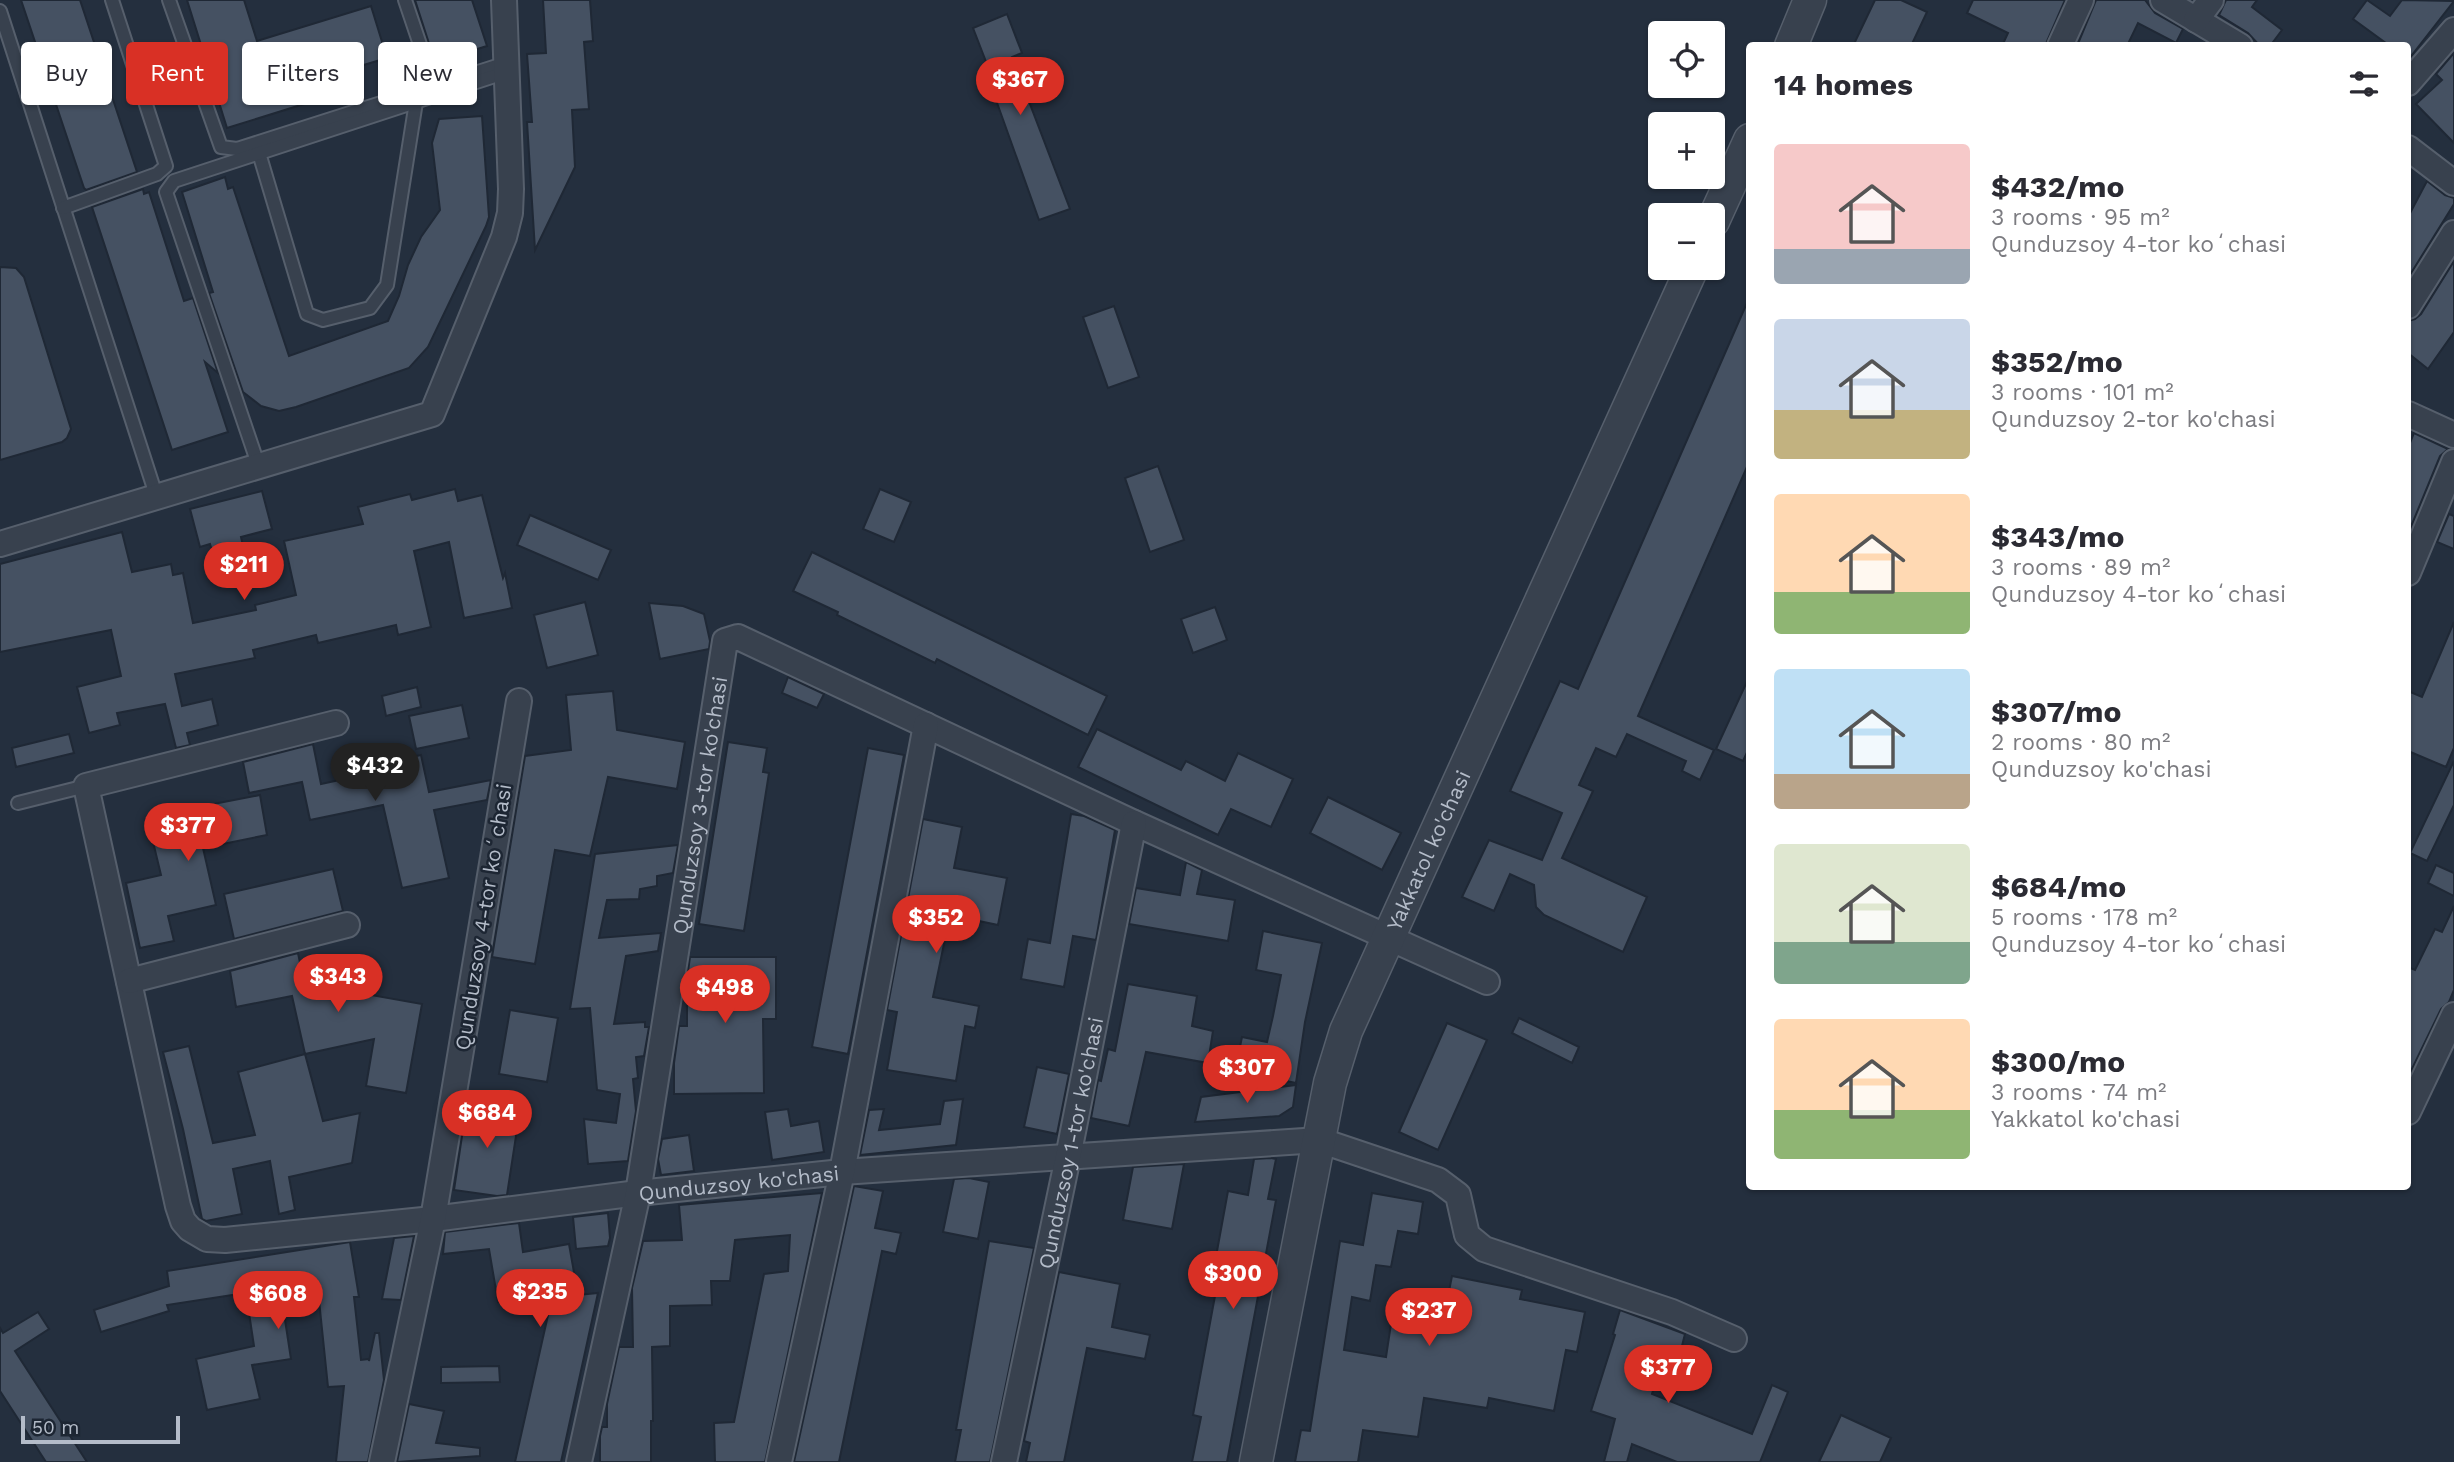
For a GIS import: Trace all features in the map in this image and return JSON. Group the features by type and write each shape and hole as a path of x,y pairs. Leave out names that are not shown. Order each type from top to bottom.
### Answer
{"street":[{"path":"0,544 157,499 432,414 504,237 510,213 504,0"},
{"path":"1793,42 1811,0"},
{"path":"2062,42 2081,0"},
{"path":"2163,0 2233,42"},
{"path":"2196,20 2211,0"},
{"path":"2411,80 2454,30"},
{"path":"1721,203 1746,149"},
{"path":"2411,150 2454,183"},
{"path":"2411,301 2454,233"},
{"name":"Yakkatol ko'chasi","path":"1256,1462 1319,1140 1346,1031 1687,280"},
{"path":"2411,415 2454,435"},
{"path":"2411,566 2454,462"},
{"name":"Qunduzsoy 3-tor ko'chasi","path":"579,1462 638,1193 725,641 738,637 926,725"},
{"name":"Qunduzsoy 4-tor koʻchasi","path":"382,1462 433,1219 519,701"},
{"path":"336,723 86,786 129,981 347,925"},
{"path":"779,1462 842,1172 926,725 1134,823 1487,982"},
{"name":"Qunduzsoy 1-tor ko'chasi","path":"1004,1462 1134,823"},
{"name":"Qunduzsoy ko'chasi","path":"129,981 178,1206 183,1221 190,1229 207,1239 225,1240 433,1219 638,1193 842,1172 1319,1140"},
{"path":"2411,1106 2454,1015"},
{"path":"1319,1140 1438,1180 1458,1195 1467,1235 1484,1249 1672,1312 1734,1339"}],"lane":[{"path":"63,208 157,174 166,166 112,0"},
{"path":"169,0 221,147 237,149 378,104"},
{"path":"405,0 419,42"},
{"path":"0,11 157,499"},
{"path":"477,75 507,67"},
{"path":"477,79 507,67"},
{"path":"259,467 166,192 174,181 407,105"},
{"path":"259,153 307,314 323,320 370,308 387,285 416,105"},
{"path":"18,803 86,786"}],"building":[{"path":"21,0 80,0 94,42 35,42"},
{"path":"187,0 244,0 257,41 371,6 382,42 378,42 378,61 364,65 364,42 242,42 242,105 301,105 227,128 220,105 228,105 228,42 200,42"},
{"path":"415,0 472,0 487,46 477,49 477,42 429,42"},
{"path":"543,0 590,0 593,41 584,42 589,109 572,110 575,167 535,250 527,122 532,122 527,54 546,53"},
{"path":"1875,0 1901,0 1927,12 1913,42 1855,42"},
{"path":"1973,0 2065,0 2047,42 2004,42 2008,33 1967,13"},
{"path":"2096,0 2145,0 2155,13 2183,29 2176,42 2138,23 2129,42 2079,42"},
{"path":"2226,0 2257,0 2252,7 2282,30 2273,42 2256,42 2248,33 2219,15"},
{"path":"2367,0 2390,16 2402,0 2454,1 2411,56 2411,42 2385,42 2353,19"},
{"path":"1007,14 1022,53 1012,57 1070,209 1039,220 991,86 995,85 973,28"},
{"path":"2454,53 2454,143 2416,104 2442,80 2436,74"},
{"path":"112,97 137,172 86,190 56,105 112,105"},
{"path":"482,116 489,217 428,347 409,368 296,407 279,411 261,406 243,392 209,293 213,292 182,192 225,177 228,189 233,187 289,356 388,321 421,237 440,210 432,143 439,119"},
{"path":"2427,181 2445,195 2454,198 2454,204 2411,273 2411,211"},
{"path":"143,189 144,194 149,192 184,301 193,298 218,373 205,362 228,432 172,450 92,207"},
{"path":"2454,261 2454,332 2428,369 2411,355 2411,320 2421,314"},
{"path":"0,267 16,268 24,277 71,429 62,442 0,460"},
{"path":"1746,305 1746,469 1638,716 1714,750 1700,780 1682,771 1686,761 1627,734 1616,757 1596,748 1579,785 1593,791 1562,858 1647,897 1623,952 1544,915 1536,907 1534,885 1510,874 1494,911 1462,897 1489,840 1542,860 1562,813 1510,791 1560,681 1578,689"},
{"path":"1114,306 1139,377 1108,388 1083,317"},
{"path":"2414,433 2448,449 2440,456 2411,527 2411,440"},
{"path":"1158,466 1184,540 1150,552 1125,478"},
{"path":"455,489 458,501 482,495 503,578 505,573 512,608 464,618 449,542 414,551 431,627 398,635 396,625 318,643 316,635 253,650 255,658 175,674 182,706 212,699 218,725 187,733 190,745 176,748 165,704 117,713 120,725 89,733 77,687 121,676 111,630 0,652 0,564 122,532 132,572 171,564 173,575 183,573 193,623 256,610 255,605 296,595 284,541 363,524 358,507 410,494 412,500"},
{"path":"880,489 911,502 894,542 863,529"},
{"path":"262,491 272,529 241,537 243,546 213,554 210,544 200,547 190,509"},
{"path":"2449,514 2454,516 2454,549 2437,542"},
{"path":"530,515 611,550 598,580 517,545"},
{"path":"812,552 1107,696 1088,735 937,659 935,663 793,591"},
{"path":"585,602 598,655 547,668 534,615"},
{"path":"649,603 683,606 704,614 710,641 709,649 660,659"},
{"path":"1215,607 1227,640 1193,653 1181,619"},
{"path":"2454,622 2454,748 2446,767 2411,752 2411,692 2422,697"},
{"path":"788,677 824,694 817,708 782,693"},
{"path":"1746,684 1746,755 1743,761 1716,749"},
{"path":"417,687 421,707 386,716 382,696"},
{"path":"613,691 617,730 685,742 677,789 608,777 590,856 555,850 535,964 492,957 525,756 571,750 566,695"},
{"path":"462,705 469,738 416,749 409,716"},
{"path":"1097,729 1181,770 1186,761 1225,781 1238,753 1293,779 1271,827 1231,809 1218,835 1078,767"},
{"path":"69,734 74,753 16,767 12,748"},
{"path":"728,742 767,748 763,772 769,773 744,931 699,924"},
{"path":"313,744 321,784 376,772 375,765 421,755 429,792 491,780 487,800 434,810 449,878 402,888 383,805 310,820 302,782 249,793 243,762"},
{"path":"868,748 904,755 848,1054 812,1047"},
{"path":"2454,761 2454,805 2427,861 2411,853"},
{"path":"260,795 267,835 203,848 216,905 168,916 174,941 140,948 126,883 161,875 148,821 203,806"},
{"path":"1328,797 1401,833 1382,870 1310,833"},
{"path":"1071,814 1084,816 1115,830 1096,940 1073,936 1064,987 1021,979 1028,939 1050,943"},
{"path":"923,819 962,827 954,868 1007,878 998,925 950,915 933,997 979,1006 975,1028 965,1026 956,1081 887,1070 897,1012 887,1010"},
{"path":"678,845 673,873 657,876 657,886 640,889 639,899 607,900 599,938 661,933 658,951 626,956 614,1024 645,1022 645,1027 649,1027 644,1056 636,1057 638,1078 633,1079 636,1111 628,1161 588,1164 584,1119 616,1123 620,1094 597,1090 590,1008 570,1009 595,854"},
{"path":"1186,862 1202,870 1197,894 1235,900 1228,941 1129,924 1136,888 1180,895"},
{"path":"2436,865 2454,873 2454,896 2428,883"},
{"path":"333,869 343,911 234,939 224,894"},
{"path":"2454,906 2454,990 2449,1002 2441,1009 2411,1071 2411,968 2415,970 2435,929 2442,932"},
{"path":"1263,931 1322,943 1305,1022 1296,1083 1235,1071 1242,1037 1267,1042 1273,1016 1281,975 1256,970"},
{"path":"298,953 303,977 357,963 365,994 422,1004 406,1093 366,1086 374,1039 305,1054 292,996 236,1007 230,971"},
{"path":"690,957 776,957 776,1019 763,1019 764,1093 674,1094 674,1063 679,1026 687,1026"},
{"path":"1128,984 1197,996 1192,1026 1213,1031 1208,1063 1146,1052 1129,1126 1091,1118 1098,1080 1101,1081 1108,1049 1115,1051"},
{"path":"510,1010 558,1018 547,1082 499,1074"},
{"path":"1519,1018 1579,1047 1572,1063 1512,1033"},
{"path":"1447,1023 1487,1040 1438,1150 1399,1132"},
{"path":"189,1046 213,1143 255,1135 238,1072 305,1054 323,1121 360,1113 352,1163 289,1177 295,1210 279,1214 270,1161 233,1169 242,1214 206,1221 202,1219 163,1052"},
{"path":"1037,1067 1069,1074 1057,1134 1024,1127"},
{"path":"1296,1085 1293,1107 1279,1116 1195,1122 1201,1097"},
{"path":"963,1099 956,1145 860,1155 869,1110 884,1109 879,1130 940,1124 944,1101"},
{"path":"467,1102 520,1110 507,1195 454,1190"},
{"path":"788,1109 791,1126 819,1121 824,1152 772,1160 765,1112"},
{"path":"689,1135 694,1171 661,1175 658,1159 662,1139"},
{"path":"1254,1159 1276,1159 1268,1199 1276,1200 1227,1462 1192,1462 1201,1417 1193,1415 1217,1285 1211,1284 1228,1191 1248,1195"},
{"path":"1184,1164 1172,1229 1123,1220 1133,1167"},
{"path":"969,1178 989,1182 978,1239 943,1232 954,1179"},
{"path":"854,1186 883,1191 875,1228 901,1233 896,1254 882,1251 839,1462 794,1462"},
{"path":"822,1193 765,1462 715,1462 714,1423 734,1422 764,1274 788,1271 790,1235 735,1240 730,1281 711,1281 712,1305 670,1306 670,1346 652,1347 651,1462 600,1462 600,1436 602,1427 607,1427 607,1404 619,1347 633,1347 632,1288 643,1241 682,1240 679,1205"},
{"path":"1372,1193 1423,1202 1418,1234 1398,1231 1391,1267 1376,1265 1370,1301 1352,1297 1344,1350 1386,1357 1394,1304 1445,1311 1452,1276 1522,1290 1520,1299 1585,1312 1577,1352 1566,1350 1554,1411 1489,1398 1487,1408 1424,1398 1418,1437 1363,1430 1358,1462 1295,1462 1301,1430 1310,1431 1340,1241 1363,1245"},
{"path":"608,1213 608,1246 576,1249 573,1217"},
{"path":"519,1223 523,1252 569,1244 578,1295 598,1293 561,1462 515,1462 553,1293 498,1302 489,1249 443,1254 445,1232"},
{"path":"414,1236 401,1300 382,1299 394,1238"},
{"path":"989,1241 1034,1248 990,1462 955,1462 961,1430 956,1430"},
{"path":"350,1242 359,1297 354,1297 361,1360 369,1361 375,1333 379,1333 384,1380 368,1462 336,1462 344,1386 328,1387 317,1281 280,1287 291,1359 252,1365 260,1399 207,1410 196,1359 254,1346 246,1293 167,1305 169,1311 101,1332 94,1310 169,1286 167,1271"},
{"path":"1059,1272 1120,1284 1112,1327 1150,1335 1145,1359 1087,1348 1064,1462 1026,1462 1030,1443 1024,1441"},
{"path":"1620,1310 1685,1334 1680,1354 1666,1350 1652,1394 1752,1434 1772,1385 1788,1392 1760,1462 1677,1462 1632,1444 1627,1462 1604,1462 1615,1419 1591,1411"},
{"path":"38,1312 49,1329 15,1351 87,1462 46,1462 0,1391 0,1328 3,1333"},
{"path":"499,1366 500,1382 441,1383 441,1367"},
{"path":"409,1404 444,1411 436,1443 480,1448 480,1456 397,1462"},
{"path":"1841,1415 1891,1438 1880,1462 1819,1462"}]}
